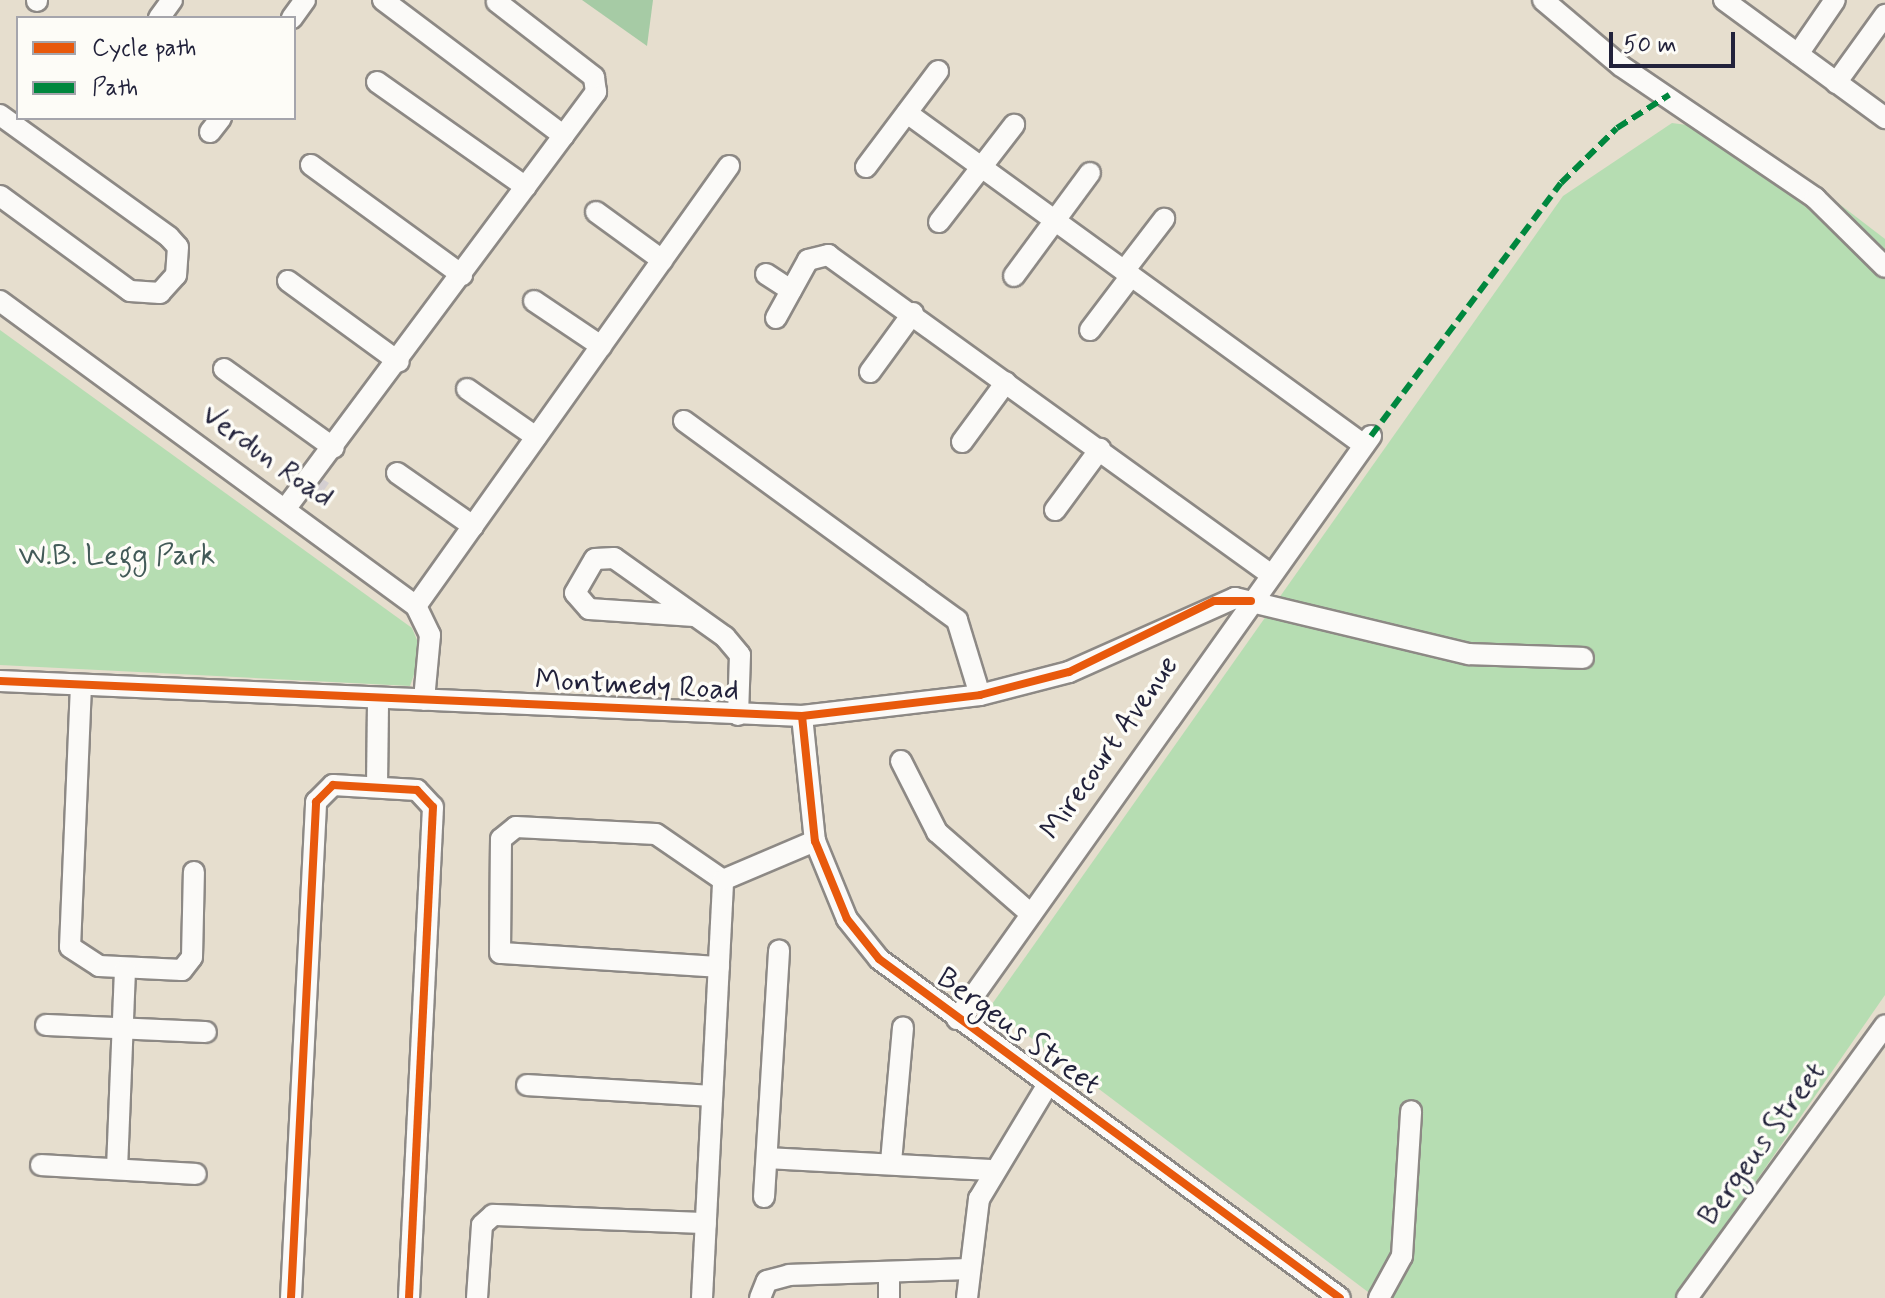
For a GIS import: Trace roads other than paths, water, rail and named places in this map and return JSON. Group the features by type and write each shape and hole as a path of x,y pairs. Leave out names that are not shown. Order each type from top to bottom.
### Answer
{"street":[{"path":"383,0 559,133"},
{"path":"1543,0 1669,95 1815,198 1885,267"},
{"path":"1724,0 1885,118"},
{"path":"1798,54 1835,0"},
{"path":"283,505 458,273 559,133 594,77 497,2"},
{"path":"1836,83 1885,15"},
{"path":"866,167 938,71"},
{"path":"377,82 522,184"},
{"path":"907,113 1128,273"},
{"path":"0,115 169,237 181,259 176,275 160,293 130,291 0,196"},
{"path":"939,222 1014,125"},
{"path":"311,165 458,273"},
{"path":"424,700 430,635 416,606 729,166"},
{"path":"1014,276 1090,173"},
{"path":"596,212 662,260"},
{"path":"1090,330 1164,219"},
{"path":"776,318 808,260 822,253 913,313 1270,574"},
{"name":"Mirecourt Avenue","path":"957,1019 1270,574 1368,441 1128,273"},
{"path":"766,274 791,290"},
{"path":"288,281 395,359"},
{"name":"Verdun Road","path":"0,301 283,505 416,606"},
{"path":"534,301 601,346"},
{"path":"870,372 913,313"},
{"path":"224,369 330,445"},
{"path":"962,442 1006,382"},
{"path":"467,389 536,437"},
{"path":"684,421 957,620 980,695"},
{"path":"1055,510 1100,449"},
{"path":"397,473 473,526"},
{"path":"694,616 589,609 575,593 595,559 614,558 735,644 738,715"},
{"name":"Montmedy Road","path":"0,681 802,716 980,695 1069,672 1214,601 1251,601 1469,654 1583,658"},
{"path":"81,685 67,938 82,961 125,970 188,965 194,872"},
{"path":"377,786 378,699"},
{"name":"Bergeus Street","path":"802,716 815,841 847,919 879,959 1340,1298"},
{"path":"901,761 937,832 1031,914"},
{"path":"291,1298 316,802 329,786 417,790 434,812 409,1298"},
{"path":"719,967 500,953 501,839 516,827 656,834 723,880"},
{"path":"723,880 815,841"},
{"path":"702,1298 723,880"},
{"path":"764,1197 779,950"},
{"path":"117,1169 125,970"},
{"path":"46,1025 206,1032"},
{"name":"Bergeus Street","path":"1687,1298 1885,1025"},
{"path":"891,1162 903,1028"},
{"path":"967,1298 967,1269 990,1170 1048,1084"},
{"path":"527,1085 712,1096"},
{"path":"1379,1298 1402,1256 1411,1111"},
{"path":"767,1158 891,1162 990,1170"},
{"path":"41,1165 196,1174"},
{"path":"477,1298 482,1225 493,1215 706,1223"},
{"path":"760,1298 776,1277 889,1275 967,1269"},
{"path":"889,1275 889,1298"}],"park label":[{"name":"W.B. Legg Park","path":"117,556"}]}
